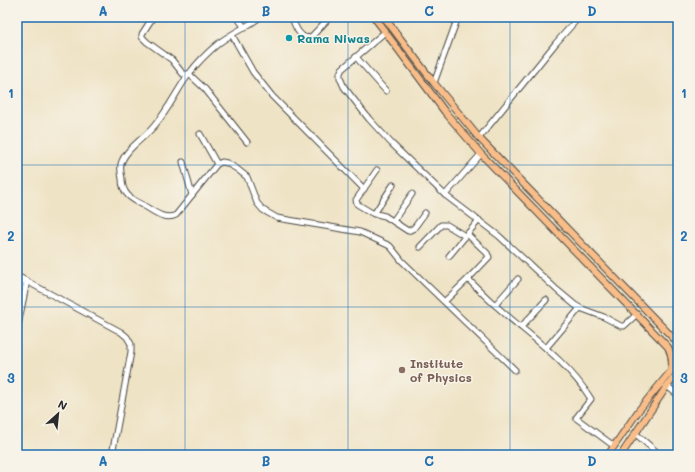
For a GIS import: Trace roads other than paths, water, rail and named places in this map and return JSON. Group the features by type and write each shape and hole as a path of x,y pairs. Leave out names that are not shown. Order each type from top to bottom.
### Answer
{"main road":[{"path":"374,17 444,110 480,154 668,347 672,355 671,371 639,410 608,455"},
{"path":"384,17 434,83 479,138 678,343"},
{"path":"444,110 452,104"},
{"path":"621,455 667,386 678,373"}],"street":[{"path":"153,17 142,34 142,38 172,60 183,74 189,74 247,142"},
{"path":"237,17 245,28"},
{"path":"260,17 245,28 219,43 189,74 158,121 123,159 121,165 122,185 126,194 133,200 163,216 171,217 176,214 217,164 222,162 227,163 247,177 257,203 263,210 278,218 360,232 390,246 402,261 515,370"},
{"path":"292,17 295,26 302,36 308,38 312,36 330,17"},
{"path":"434,83 458,17"},
{"path":"479,138 579,17"},
{"path":"385,32 342,69 340,73 340,78 344,87 369,119 445,195 499,236 557,290 580,308 604,317 621,326 624,326 637,314"},
{"path":"232,36 253,72 272,96 364,189"},
{"path":"356,57 386,91"},
{"path":"200,134 217,164"},
{"path":"445,195 480,154"},
{"path":"183,162 192,195"},
{"path":"377,170 356,200 357,204 367,212 385,216 406,230 411,231 425,214"},
{"path":"374,214 392,184"},
{"path":"393,221 412,194"},
{"path":"449,256 479,220"},
{"path":"420,247 441,225 447,225 466,235 487,253 489,257 445,301"},
{"path":"17,276 98,319 127,337 131,344 131,352 112,455"},
{"path":"468,279 495,305 546,348 569,371 591,399 576,418 614,446"},
{"path":"495,305 518,279"},
{"path":"17,304 25,280"},
{"path":"17,330 25,280"},
{"path":"521,327 546,300"},
{"path":"546,348 580,308"},
{"path":"667,386 678,395"},
{"path":"636,434 660,455"}],"place":[{"name":"Rama Niwas","path":"289,38"},
{"name":"Institute of Physics","path":"402,370"}]}
